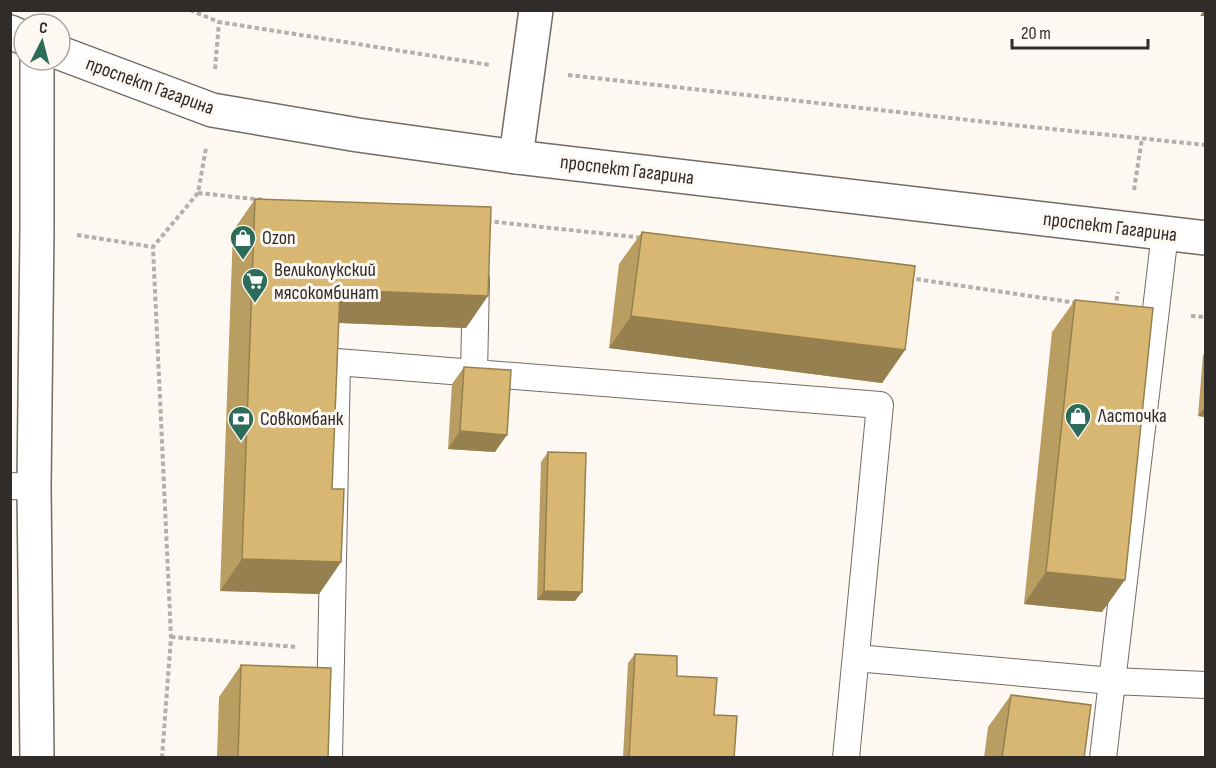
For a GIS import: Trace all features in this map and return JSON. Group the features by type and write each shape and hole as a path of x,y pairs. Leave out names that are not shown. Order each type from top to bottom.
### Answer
{"main road":[{"path":"516,157 526,70 536,10"},
{"name":"проспект Гагарина","path":"72,58 212,110 358,135 516,157 1206,238"},
{"path":"37,72 38,229 22,487 37,758"}],"lane":[{"path":"474,373 478,220"},
{"path":"1103,758 1165,233"},
{"path":"329,758 337,362 880,405 846,758"},
{"path":"856,658 1112,681 1206,685"}],"path":[{"path":"190,10 219,22 526,70 1013,125 1206,144"},
{"path":"198,193 268,200"},
{"path":"478,220 654,239"},
{"path":"38,229 153,247 171,636 162,758"},
{"path":"903,277 1080,303"},
{"path":"1104,307 1115,309"},
{"path":"1183,315 1206,317"},
{"path":"171,636 332,650"}],"building":[{"path":"255,199 491,207 488,296 340,290 332,489 344,489 341,562 242,559"},
{"path":"642,232 915,266 905,350 631,316"},
{"path":"1075,300 1153,308 1125,580 1046,572"},
{"path":"464,367 511,370 507,435 460,431"},
{"path":"548,452 586,453 582,592 544,591"},
{"path":"635,654 677,656 677,676 717,678 714,715 737,716 734,758 629,758"},
{"path":"241,665 331,668 328,758 238,758"},
{"path":"1011,695 1091,705 1084,758 1002,758"}],"place":[{"name":"Ozon","path":"243,261"},
{"name":"Великолукский мясокомбинат","path":"255,304"},
{"name":"Ласточка","path":"1078,439"},
{"name":"Совкомбанк","path":"241,442"}]}
